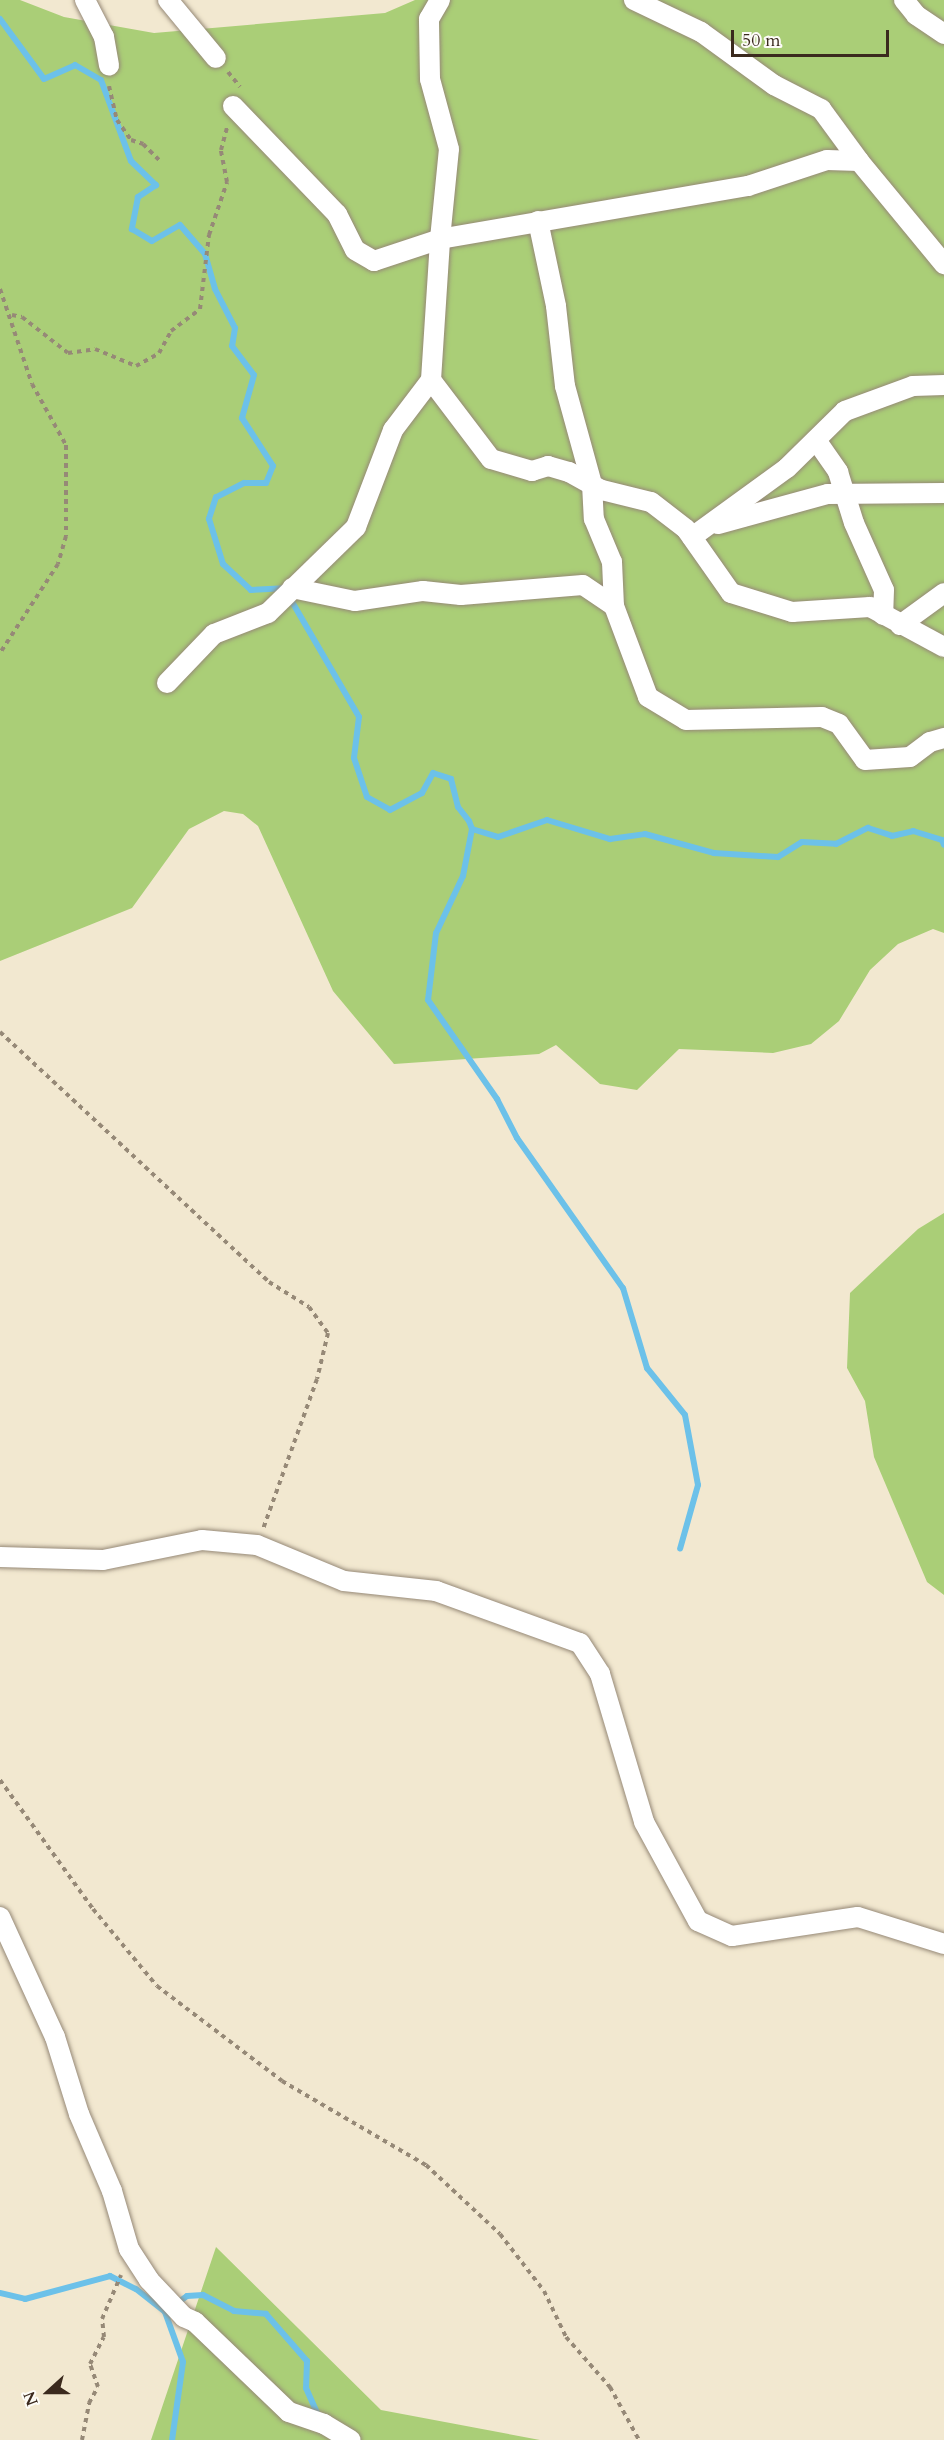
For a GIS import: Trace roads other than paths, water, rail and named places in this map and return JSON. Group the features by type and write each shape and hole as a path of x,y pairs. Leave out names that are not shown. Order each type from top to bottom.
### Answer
{"street":[{"path":"86,0 104,37 109,66"},
{"path":"168,0 216,58"},
{"path":"166,683 214,634 268,613 356,527 393,430 431,380 448,149 430,79 429,19 440,0"},
{"path":"634,0 701,32 774,85 821,109 859,161 944,264"},
{"path":"904,0 916,15 944,34"},
{"path":"233,106 336,214 355,250 374,261 440,239 748,186 827,160 859,161"},
{"path":"538,221 556,306 565,386 592,484 594,519 612,562 614,606 648,697 686,720 822,717 839,723 865,760 910,757 930,742 944,738"},
{"path":"431,380 490,459 532,471 548,466 569,472 602,490 651,502 692,537 731,593 792,612 870,607 944,647"},
{"path":"692,537 787,468 845,411 913,386 944,385"},
{"path":"816,440 838,472 843,494 884,590 892,620"},
{"path":"709,526 828,494 944,493"},
{"path":"292,588 355,601 423,591 461,595 584,585 614,606"},
{"path":"892,620 944,593"},
{"path":"0,1557 103,1560 202,1540 257,1545 344,1581 436,1591 580,1643 600,1674 644,1822 698,1921 732,1936 858,1917 944,1944"},
{"path":"0,1917 55,2037 79,2114 112,2191 127,2242 149,2280 184,2317 195,2322 289,2412 324,2424 351,2440"}],"waterway":[{"path":"0,19 44,79 75,65 101,80 131,161 156,185 138,197 132,229 152,241 180,225 205,254 215,289 235,328 232,346 254,375 242,418 273,466 266,483 244,483 216,497 209,519 223,564 251,590 284,588 359,717 354,758 367,797 390,810 422,793 433,773 451,779 458,807 472,829 463,876 436,933 428,1000 497,1099 517,1138 623,1288 647,1368 685,1415 698,1485 680,1549"},
{"path":"472,829 498,837 547,820 610,839 645,834 714,853 778,857 802,842 836,844 868,828 892,836 913,831 942,840 944,845"},
{"path":"0,2293 25,2299 110,2276 136,2289 165,2312 187,2296 203,2295 234,2311 266,2314 307,2361 306,2388 319,2417"},
{"path":"165,2312 183,2362 172,2440"}]}
